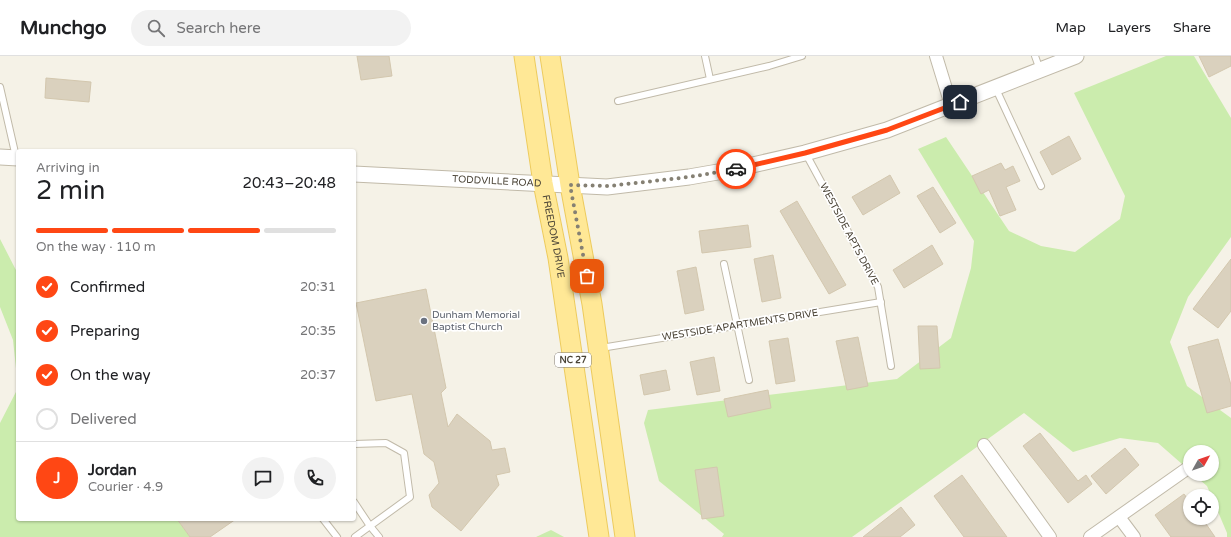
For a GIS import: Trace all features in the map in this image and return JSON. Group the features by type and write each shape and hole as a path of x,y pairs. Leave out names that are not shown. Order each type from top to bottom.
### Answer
{"main road":[{"name":"FREEDOM DRIVE","path":"524,56 543,183 558,258 599,537"},
{"name":"NC 27","path":"550,56 570,185 592,304 625,537"}],"street":[{"path":"936,56 951,105"},
{"name":"TODDVILLE ROAD","path":"356,174 609,186 689,177 735,169 805,153 887,130 1076,56"},
{"path":"0,157 16,158"},
{"path":"984,445 1050,537"},
{"path":"1090,537 1183,472"},
{"path":"1119,517 1134,537"}],"lane":[{"path":"705,56 710,79"},
{"path":"618,101 769,66 802,56"},
{"path":"1035,56 1040,71"},
{"path":"0,87 16,154"},
{"path":"996,88 1041,186"},
{"name":"WESTSIDE APTS DRIVE","path":"805,153 878,287 891,366"},
{"path":"724,264 748,380"},
{"name":"WESTSIDE APARTMENTS DRIVE","path":"598,348 881,302"},
{"path":"355,537 410,497 404,452 386,443 356,444"},
{"path":"356,505 379,537"},
{"path":"324,521 336,537"}],"green space":[{"path":"1166,56 1194,56 1231,118 1231,237 1188,297 1170,342 1187,386 1231,418 1231,537 1227,537 1227,533 1219,514 1219,489 1208,489 1201,481 1219,481 1219,445 1183,445 1183,465 1158,443 1120,438 1073,452 1024,413 852,537 722,537 724,534 659,481 644,423 648,410 897,379 951,338 971,268 974,241 918,149 946,137 1009,231 1041,246 1075,252 1120,219 1125,196 1074,93"},
{"path":"0,239 16,270 16,368 13,340 0,307"},
{"path":"16,392 16,521 178,521 190,537 0,537 0,423"},
{"path":"551,530 564,537 536,537"}],"building":[{"path":"357,56 389,56 392,76 361,80"},
{"path":"1199,56 1231,56 1231,66 1209,77"},
{"path":"46,78 91,82 89,102 45,98"},
{"path":"1069,136 1081,159 1052,175 1040,152"},
{"path":"1001,163 1005,170 1013,166 1020,181 1006,187 1016,210 1000,216 989,190 981,194 972,176"},
{"path":"890,175 900,193 863,215 852,197"},
{"path":"933,187 956,223 940,233 917,196"},
{"path":"797,201 846,285 829,294 780,211"},
{"path":"748,225 751,247 702,253 699,231"},
{"path":"932,245 943,264 904,288 893,270"},
{"path":"773,255 781,298 762,302 754,259"},
{"path":"1231,259 1231,311 1218,328 1193,309"},
{"path":"696,267 704,310 685,314 677,271"},
{"path":"426,289 446,388 441,393 448,427 457,414 490,441 492,450 505,448 510,472 496,475 499,485 461,531 432,507 429,495 439,483 434,462 424,454 412,394 376,401 356,303"},
{"path":"918,326 937,326 940,368 920,369"},
{"path":"858,337 868,386 847,390 836,341"},
{"path":"788,338 795,381 776,384 769,341"},
{"path":"1218,339 1231,385 1231,406 1207,413 1188,347"},
{"path":"714,357 720,391 697,395 690,362"},
{"path":"666,370 670,390 644,395 640,375"},
{"path":"768,390 771,408 728,417 724,399"},
{"path":"1040,433 1078,481 1086,475 1092,484 1068,503 1023,446"},
{"path":"1125,448 1139,465 1106,494 1091,476"},
{"path":"717,467 724,516 702,519 695,470"},
{"path":"962,475 1007,537 964,537 934,496"},
{"path":"1183,495 1183,525 1207,525 1215,537 1171,537 1155,515"},
{"path":"901,507 915,525 900,537 863,537"},
{"path":"178,521 233,521 210,537 190,537"}],"way so far":[{"path":"587,276 570,185 609,186 689,177 736,169"}],"place":[{"name":"Dunham Memorial Baptist Church","path":"424,321"}],"route":[{"path":"736,169 805,153 887,130 960,102"}]}
